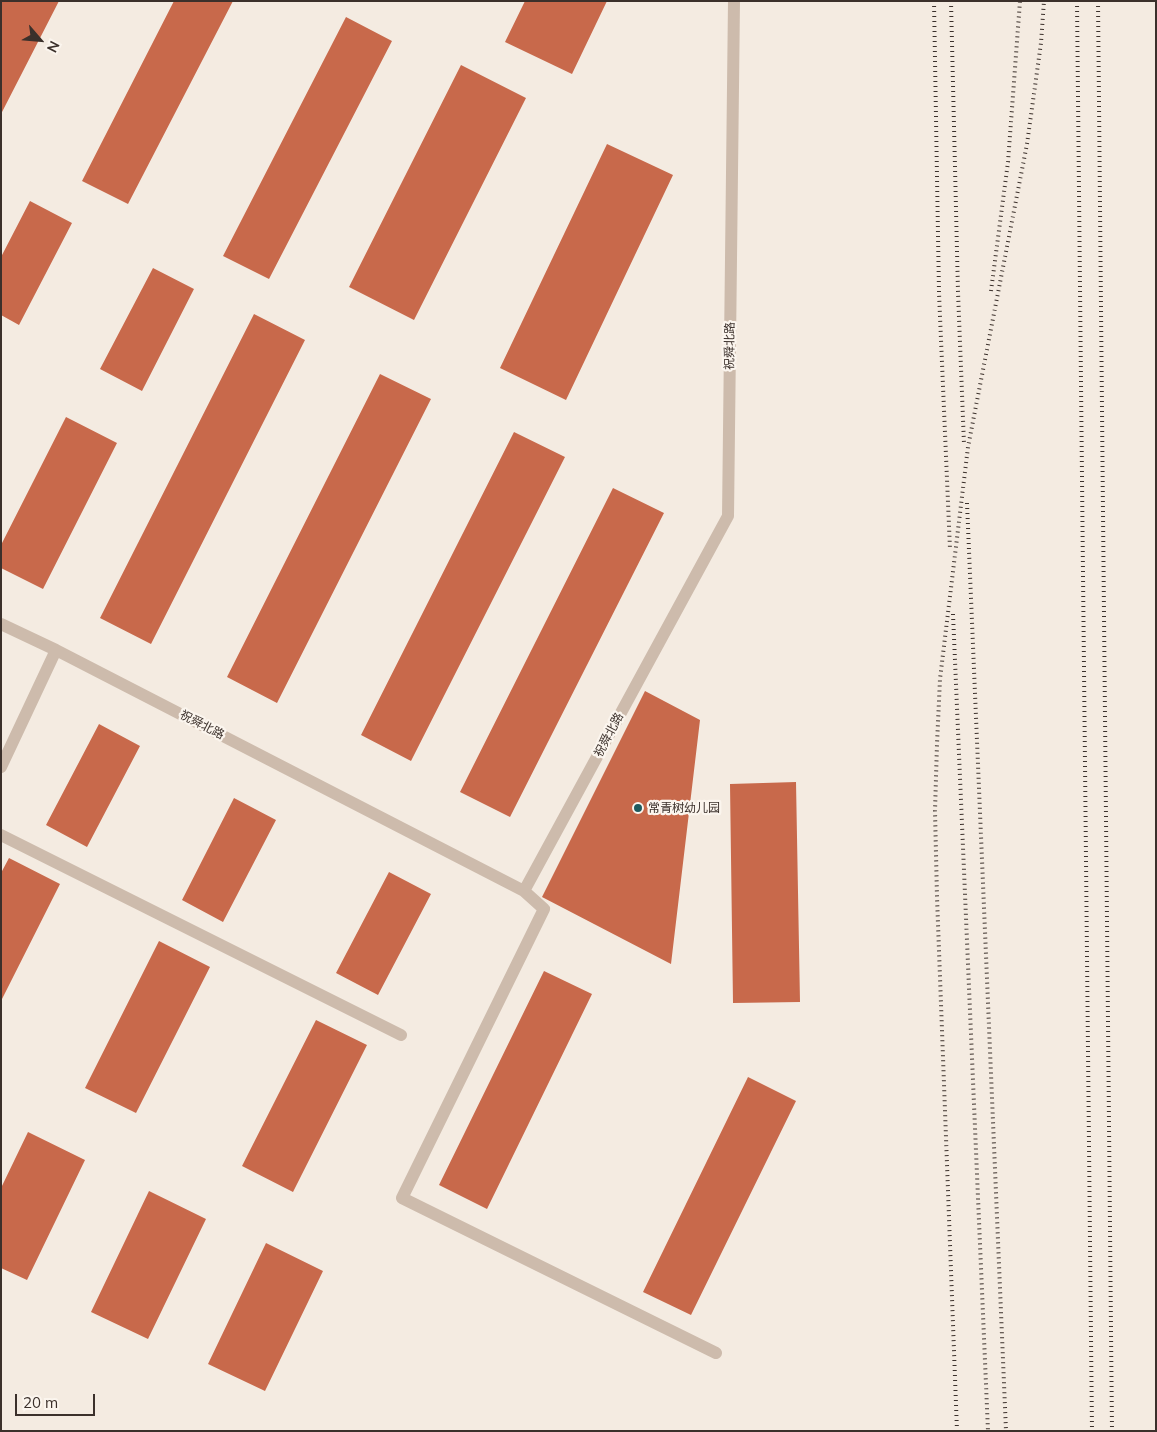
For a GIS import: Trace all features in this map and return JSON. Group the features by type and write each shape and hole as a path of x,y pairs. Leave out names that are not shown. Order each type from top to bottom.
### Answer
{"street":[{"name":"祝舜北路","path":"1,624 56,650 524,891 728,516 734,1"},
{"path":"1,767 56,650"},
{"path":"1,835 401,1035"},
{"path":"524,891 544,908 402,1198 716,1354"}],"building":[{"path":"1,1 59,1 1,114"},
{"path":"174,1 233,1 128,204 82,181"},
{"path":"525,1 607,1 572,74 505,42"},
{"path":"346,17 392,41 269,279 223,256"},
{"path":"461,65 526,98 414,320 349,287"},
{"path":"607,144 673,175 566,400 500,368"},
{"path":"30,201 72,223 19,325 1,315 1,257"},
{"path":"153,268 194,289 142,391 100,369"},
{"path":"254,314 305,340 151,644 100,618"},
{"path":"380,374 431,399 277,703 227,677"},
{"path":"66,417 117,443 43,589 1,568 1,545"},
{"path":"514,432 565,457 411,761 361,735"},
{"path":"613,488 664,513 510,817 460,792"},
{"name":"常青树幼儿园","path":"645,691 700,720 671,964 542,897"},
{"path":"99,724 140,746 87,847 46,825"},
{"path":"796,782 800,1002 733,1003 730,784"},
{"path":"234,798 276,820 223,922 182,900"},
{"path":"9,858 60,884 1,1001 1,873"},
{"path":"389,872 431,894 378,995 336,973"},
{"path":"159,941 210,967 136,1113 85,1088"},
{"path":"544,971 592,994 487,1209 439,1185"},
{"path":"316,1020 367,1045 293,1192 242,1166"},
{"path":"748,1077 796,1101 691,1315 643,1292"},
{"path":"28,1132 85,1160 27,1280 1,1268 1,1188"},
{"path":"149,1191 206,1219 148,1339 91,1312"},
{"path":"266,1243 323,1271 265,1391 208,1364"}],"railway":[{"path":"934,1 939,293 950,549"},
{"path":"951,1 958,292 964,444"},
{"path":"991,291 1008,162 1020,1"},
{"path":"957,1431 935,811 940,679 968,447 1027,144 1041,43 1044,1"},
{"path":"1077,1 1092,1431"},
{"path":"1098,1 1112,1431"},
{"path":"967,503 1006,1431"},
{"path":"953,614 988,1431"}],"place":[{"name":"常青树幼儿园","path":"638,808"}]}
